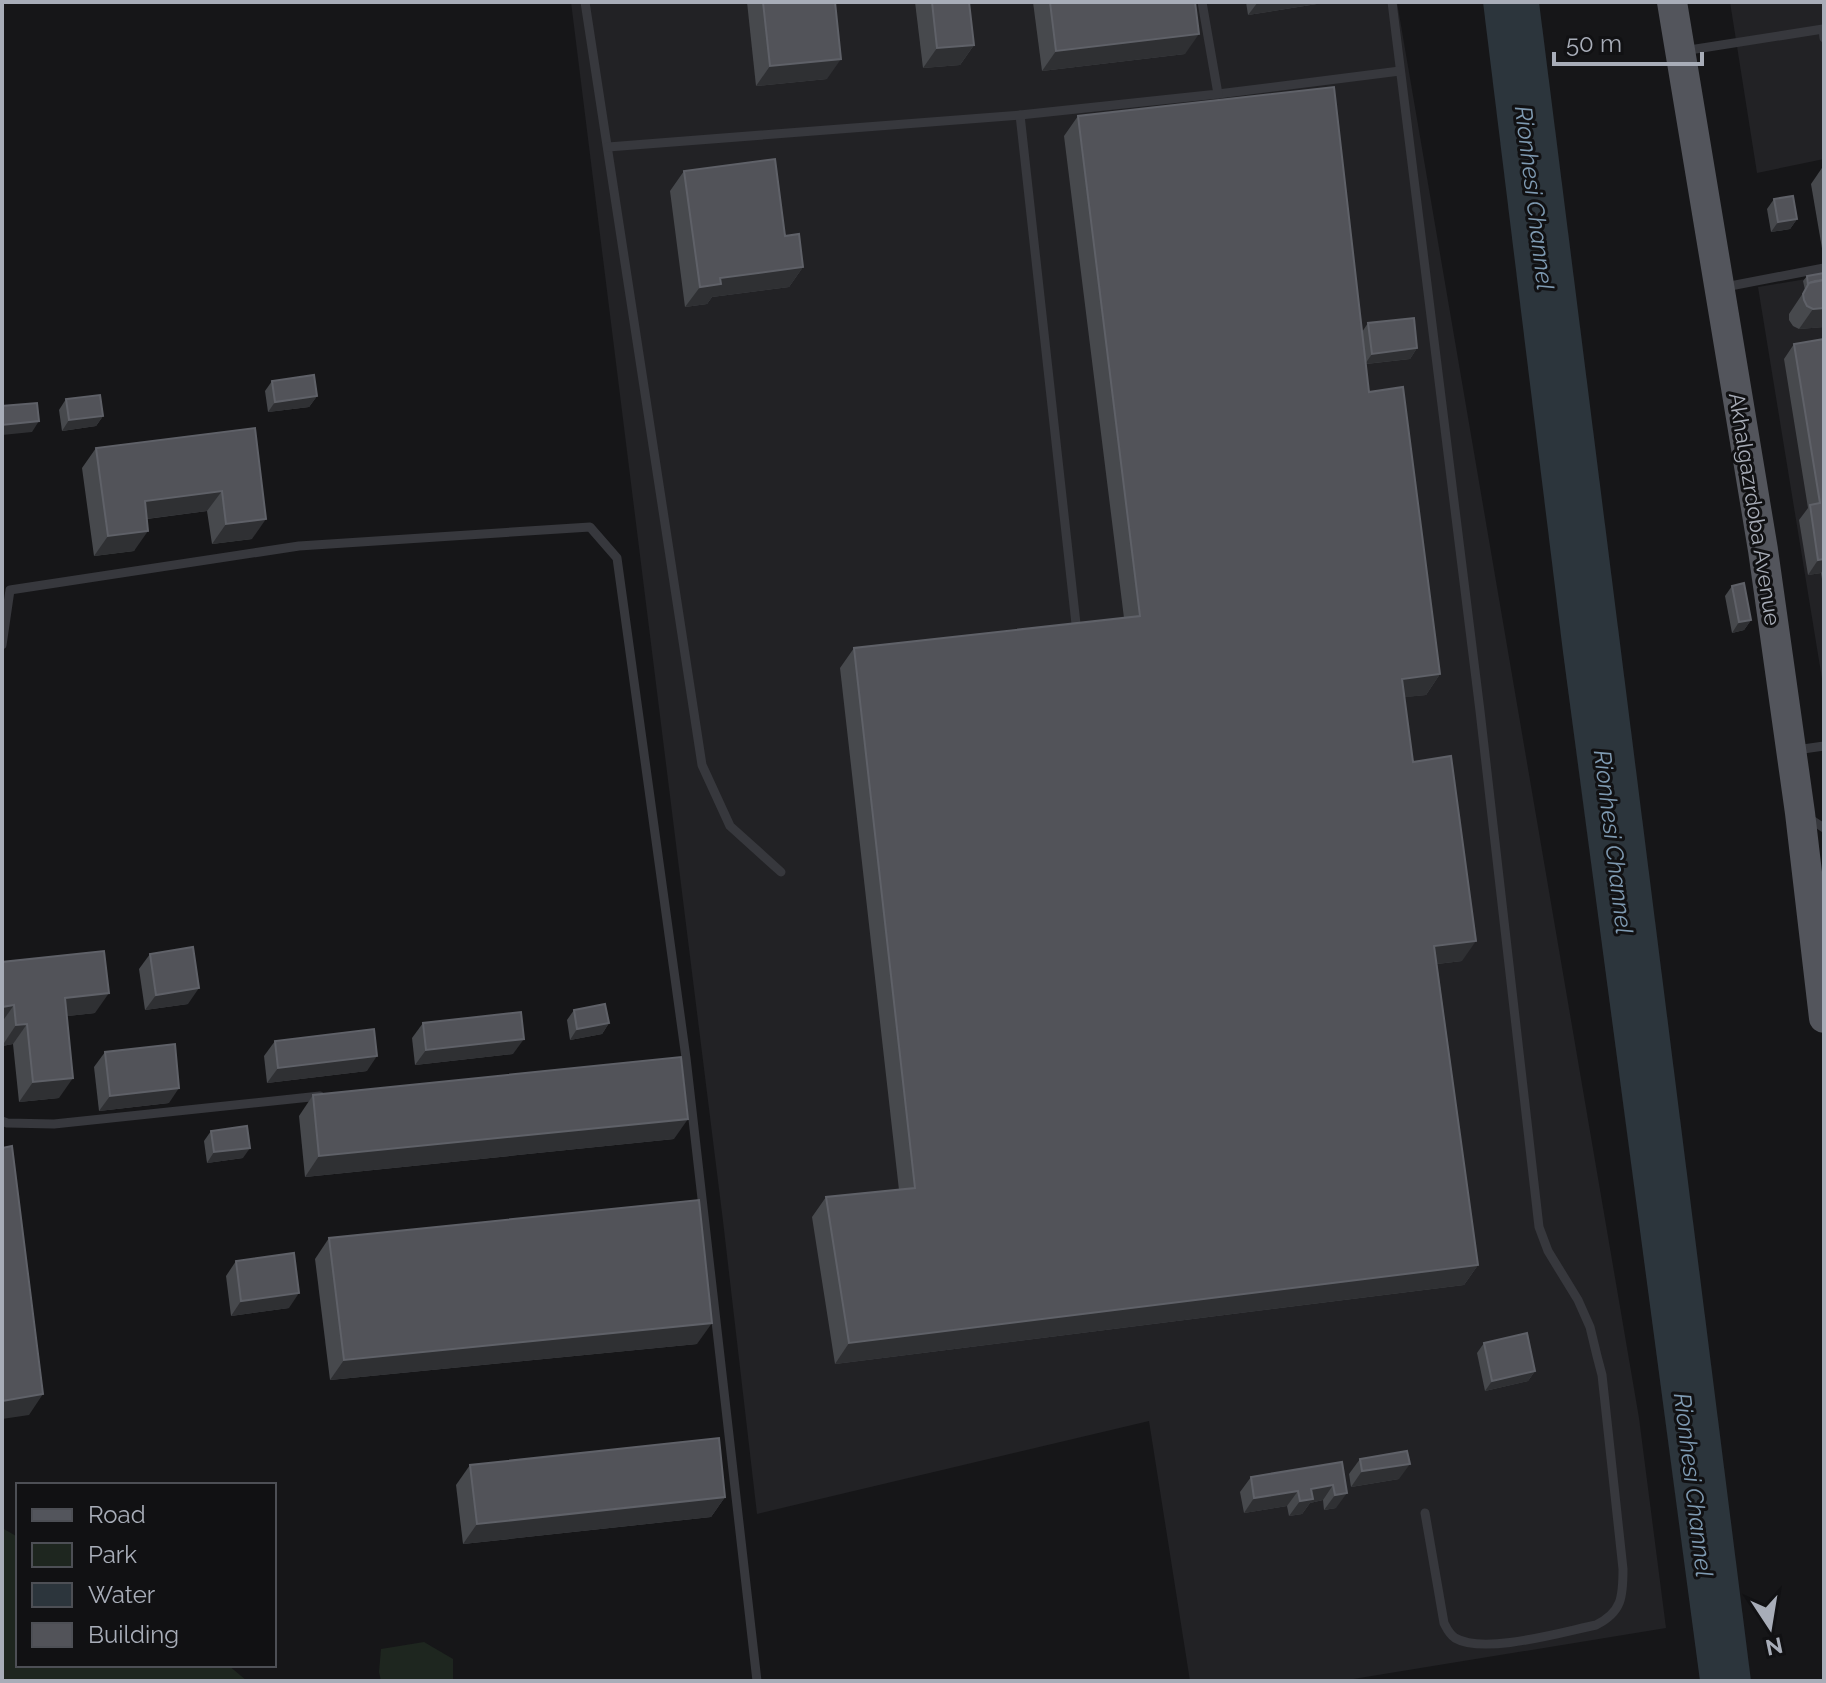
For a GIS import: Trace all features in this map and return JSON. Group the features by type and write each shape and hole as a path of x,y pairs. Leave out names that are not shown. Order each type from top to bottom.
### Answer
{"main road":[{"name":"Akhalgazrdoba Avenue","path":"1672,2 1763,550 1792,751 1812,821 1824,1016"}],"lane":[{"path":"585,2 702,765 730,826 781,872"},
{"path":"1202,2 1218,94"},
{"path":"1392,2 1477,684 1539,1227 1548,1251 1578,1300 1590,1327 1602,1375 1623,1569 1619,1606 1610,1618 1596,1625 1498,1645 1475,1645 1456,1639 1444,1623 1425,1513"},
{"path":"1680,52 1823,29 1824,38"},
{"path":"608,147 1020,115 1400,71"},
{"path":"1020,115 1077,633"},
{"path":"1719,288 1824,268"},
{"path":"2,645 6,590 299,546 590,527 617,558 686,1058 757,1681"},
{"path":"1792,751 1824,746"},
{"path":"670,1060 686,1058"},
{"path":"2,1121 54,1124 338,1094"}],"shaded area":[{"path":"571,2 1397,2 1639,1418 1666,1628 1341,1681 1190,1681 1149,1421 757,1514"},
{"path":"1730,2 1824,2 1824,159 1757,173"},
{"path":"1824,276 1824,691 1758,287"}],"green space":[{"path":"2,1528 16,1536 16,1667 230,1667 247,1681 2,1681"},
{"path":"424,1642 453,1659 453,1681 381,1681 381,1649"}],"water":[{"name":"Rionhesi Channel","path":"1483,2 1539,2 1751,1681 1700,1681 1563,652"}],"building":[{"path":"763,2 835,2 841,59 770,66"},
{"path":"932,2 969,2 974,45 937,48"},
{"path":"1050,2 1195,2 1199,34 1056,51"},
{"path":"1334,87 1369,392 1403,387 1440,674 1402,679 1413,762 1451,756 1476,941 1434,946 1478,1265 849,1343 826,1197 915,1188 854,648 1140,616 1078,116"},
{"path":"775,159 785,236 799,234 803,267 720,278 721,284 700,287 684,171"},
{"path":"1793,196 1797,219 1778,222 1774,199"},
{"path":"1824,273 1824,280 1808,285 1807,276"},
{"path":"1824,280 1824,308 1807,306 1803,294 1809,283"},
{"path":"1414,318 1417,348 1372,354 1368,323"},
{"path":"1824,339 1824,559 1818,560 1810,505 1820,503 1794,344"},
{"path":"314,375 317,396 275,402 272,381"},
{"path":"100,395 103,416 69,420 66,399"},
{"path":"37,403 39,421 2,425 2,406"},
{"path":"255,428 266,519 226,524 222,491 145,501 148,531 108,536 96,448"},
{"path":"1744,583 1751,620 1739,622 1732,586"},
{"path":"193,947 199,988 156,995 150,954"},
{"path":"104,951 109,993 65,998 73,1078 33,1082 27,1024 16,1025 14,1005 2,1007 2,962"},
{"path":"605,1004 609,1023 577,1029 574,1010"},
{"path":"521,1012 524,1039 426,1050 423,1023"},
{"path":"374,1029 377,1056 278,1068 275,1041"},
{"path":"175,1044 179,1088 110,1096 105,1052"},
{"path":"681,1057 688,1119 319,1156 313,1095"},
{"path":"247,1126 250,1148 214,1152 211,1131"},
{"path":"12,1146 43,1394 2,1401 2,1148"},
{"path":"699,1200 712,1323 344,1360 329,1238"},
{"path":"294,1253 299,1293 241,1301 236,1261"},
{"path":"1527,1333 1535,1371 1492,1381 1484,1343"},
{"path":"719,1438 725,1497 477,1524 470,1465"},
{"path":"1407,1451 1410,1464 1362,1471 1360,1459"},
{"path":"1342,1462 1347,1493 1335,1495 1333,1485 1311,1489 1313,1499 1300,1501 1298,1491 1254,1498 1251,1477"}]}
